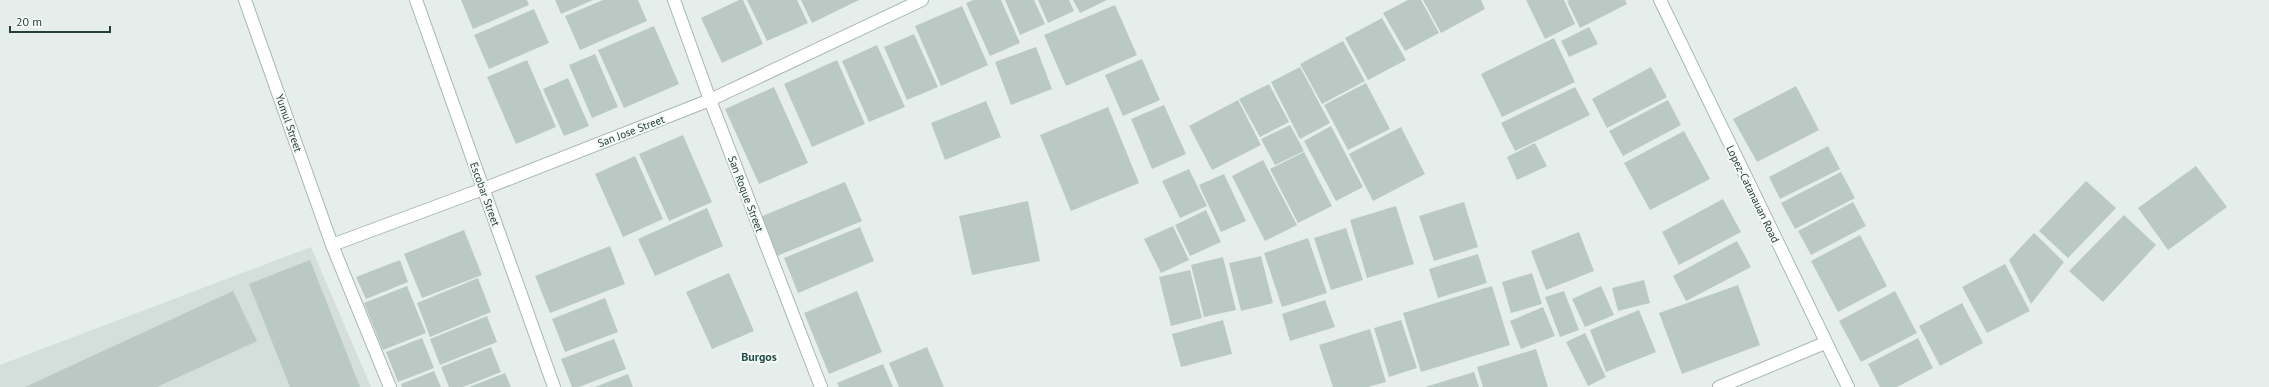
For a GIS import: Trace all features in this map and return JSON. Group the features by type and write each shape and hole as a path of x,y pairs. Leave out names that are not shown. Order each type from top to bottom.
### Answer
{"street":[{"name":"Yumul Street","path":"245,0 332,245 390,387"},
{"name":"Escobar Street","path":"416,0 554,387"},
{"name":"San Roque Street","path":"674,0 710,100 821,387"},
{"name":"San Jose Street","path":"332,245 483,189 710,100 922,0"},
{"name":"Lopez-Catanauan Road","path":"1660,0 1825,343 1848,387"},
{"path":"1719,387 1825,343"}],"shaded area":[{"path":"311,247 371,387 0,387 0,365"}],"building":[{"path":"461,0 527,0 529,5 473,29"},
{"path":"555,0 593,0 561,14"},
{"path":"603,0 638,0 647,21 580,50 565,16"},
{"path":"739,0 743,0 763,44 722,63 701,18"},
{"path":"747,0 797,0 808,23 767,41"},
{"path":"801,0 859,0 812,23"},
{"path":"973,0 1001,0 1020,43 990,56 966,3"},
{"path":"1005,0 1034,0 1045,24 1020,35"},
{"path":"1038,0 1069,0 1074,11 1048,23"},
{"path":"1073,0 1107,0 1080,13"},
{"path":"1408,0 1421,0 1439,33 1405,51 1383,13"},
{"path":"1423,0 1481,0 1485,9 1441,33"},
{"path":"1526,0 1564,0 1575,24 1545,39"},
{"path":"1625,0 1627,4 1580,28 1567,1"},
{"path":"1115,5 1137,55 1066,86 1044,35"},
{"path":"962,6 988,65 941,86 915,26"},
{"path":"534,9 549,43 489,69 474,35"},
{"path":"1382,18 1406,60 1368,80 1345,38"},
{"path":"654,26 679,84 624,108 598,50"},
{"path":"1589,27 1598,44 1569,57 1561,41"},
{"path":"914,34 938,87 907,100 884,47"},
{"path":"1554,38 1575,82 1502,117 1481,74"},
{"path":"1343,41 1365,81 1322,104 1300,64"},
{"path":"877,45 905,107 869,122 842,61"},
{"path":"1036,47 1052,89 1011,105 995,62"},
{"path":"595,54 618,107 592,118 569,65"},
{"path":"1142,59 1160,100 1123,116 1105,75"},
{"path":"527,60 556,127 516,144 487,77"},
{"path":"837,60 865,124 812,147 784,84"},
{"path":"1300,67 1330,123 1300,139 1271,82"},
{"path":"1651,67 1667,97 1607,128 1592,99"},
{"path":"568,78 589,126 564,136 543,89"},
{"path":"1366,83 1390,129 1348,150 1324,105"},
{"path":"1269,84 1289,122 1260,137 1239,99"},
{"path":"1796,86 1819,130 1757,162 1733,119"},
{"path":"774,87 808,163 759,184 725,109"},
{"path":"1575,87 1590,115 1515,151 1501,123"},
{"path":"1238,100 1261,145 1212,170 1189,126"},
{"path":"1668,100 1681,125 1623,156 1609,131"},
{"path":"986,101 1001,137 945,160 931,123"},
{"path":"1164,105 1186,154 1152,169 1131,119"},
{"path":"1108,107 1139,183 1071,211 1040,135"},
{"path":"1290,125 1304,151 1275,165 1261,139"},
{"path":"1331,126 1363,187 1336,201 1304,141"},
{"path":"1401,127 1425,174 1373,201 1349,154"},
{"path":"1684,131 1710,179 1650,210 1624,163"},
{"path":"683,135 712,202 669,221 639,154"},
{"path":"1535,143 1547,166 1517,180 1507,157"},
{"path":"1828,146 1840,169 1780,199 1769,177"},
{"path":"1304,152 1332,206 1298,223 1270,169"},
{"path":"635,156 663,219 623,237 595,174"},
{"path":"1263,160 1297,225 1265,241 1232,176"},
{"path":"2196,166 2227,207 2168,250 2138,208"},
{"path":"1189,169 1207,206 1180,218 1162,181"},
{"path":"1841,172 1855,198 1795,229 1781,203"},
{"path":"1224,174 1246,221 1221,232 1199,185"},
{"path":"2086,181 2116,208 2068,258 2039,231"},
{"path":"845,182 862,221 777,256 760,217"},
{"path":"1723,199 1741,232 1679,265 1662,232"},
{"path":"1028,201 1040,261 972,275 959,216"},
{"path":"1464,202 1478,247 1434,261 1419,216"},
{"path":"1853,202 1866,226 1811,255 1798,231"},
{"path":"1396,206 1414,264 1367,278 1350,220"},
{"path":"707,208 723,246 655,276 638,239"},
{"path":"1206,210 1221,242 1190,256 1175,225"},
{"path":"2124,215 2156,245 2103,302 2069,271"},
{"path":"1173,226 1189,260 1161,273 1144,239"},
{"path":"860,227 874,261 798,293 784,258"},
{"path":"1346,228 1363,280 1331,290 1314,238"},
{"path":"464,230 482,275 422,298 404,254"},
{"path":"1579,232 1594,271 1546,290 1531,251"},
{"path":"2034,233 2064,262 2031,304 2009,260"},
{"path":"1860,235 1887,286 1838,312 1811,261"},
{"path":"1308,238 1327,293 1282,307 1264,253"},
{"path":"1737,241 1751,267 1686,301 1673,276"},
{"path":"610,246 625,284 550,313 535,276"},
{"path":"1478,254 1487,283 1438,298 1429,269"},
{"path":"1261,256 1273,303 1241,311 1229,263"},
{"path":"1223,257 1236,310 1204,317 1191,265"},
{"path":"310,260 360,387 290,387 249,284"},
{"path":"400,260 408,282 366,299 356,277"},
{"path":"2005,264 2030,311 1987,333 1962,287"},
{"path":"1190,270 1202,318 1171,326 1159,277"},
{"path":"729,273 754,331 712,349 686,292"},
{"path":"1532,273 1542,304 1511,313 1502,282"},
{"path":"478,278 491,312 430,337 417,303"},
{"path":"1644,280 1650,303 1618,311 1612,288"},
{"path":"1738,285 1760,345 1682,374 1659,313"},
{"path":"407,286 426,333 383,350 364,303"},
{"path":"1492,286 1510,345 1421,372 1403,313"},
{"path":"1601,286 1614,315 1585,327 1572,299"},
{"path":"233,291 257,341 157,387 25,387"},
{"path":"857,291 882,352 829,374 804,313"},
{"path":"1564,291 1579,330 1560,337 1545,297"},
{"path":"1895,291 1917,333 1861,362 1839,321"},
{"path":"605,298 618,332 565,352 552,319"},
{"path":"1325,300 1335,327 1290,341 1282,314"},
{"path":"1962,303 1983,343 1940,366 1919,326"},
{"path":"1543,307 1555,336 1521,349 1510,321"},
{"path":"1639,310 1656,352 1606,372 1590,330"},
{"path":"487,316 497,342 440,365 430,339"},
{"path":"1223,320 1232,354 1181,367 1172,334"},
{"path":"1401,320 1417,368 1389,377 1374,328"},
{"path":"1370,329 1386,382 1368,387 1333,387 1319,345"},
{"path":"1585,333 1606,377 1588,386 1566,342"},
{"path":"422,338 434,368 398,382 386,352"},
{"path":"1918,338 1933,368 1897,387 1880,387 1868,364"},
{"path":"614,339 626,369 579,387 572,387 561,359"},
{"path":"491,347 501,372 463,387 449,387 441,367"},
{"path":"927,347 944,387 899,387 889,363"},
{"path":"1536,349 1548,387 1483,387 1477,367"},
{"path":"883,364 893,387 839,387 837,383"},
{"path":"434,371 441,387 402,387 401,384"},
{"path":"1474,372 1479,387 1425,387"},
{"path":"505,373 511,387 469,387"},
{"path":"628,374 633,387 595,387"}],"district":[{"name":"Burgos","path":"759,356"}]}
